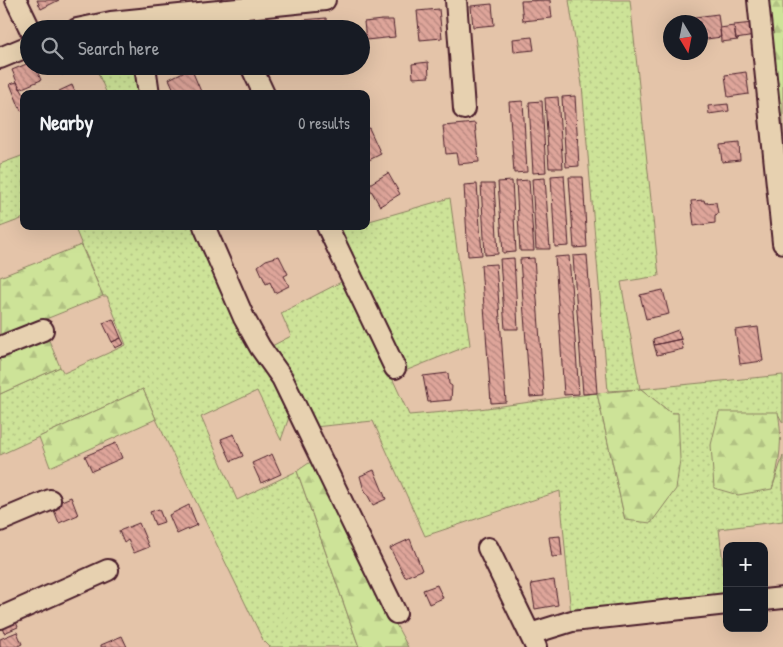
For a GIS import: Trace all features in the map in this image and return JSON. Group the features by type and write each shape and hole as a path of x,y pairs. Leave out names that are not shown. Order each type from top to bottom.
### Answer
{"street":[{"path":"16,0 26,20"},
{"path":"126,20 325,0"},
{"path":"456,0 464,109"},
{"path":"758,0 783,243"},
{"path":"225,10 230,20"},
{"path":"0,58 20,50"},
{"path":"146,75 148,90"},
{"path":"255,75 262,90"},
{"path":"206,230 244,318 260,347 282,378 396,613"},
{"path":"329,230 395,368"},
{"path":"0,347 43,330"},
{"path":"0,521 50,500"},
{"path":"488,548 533,640 572,621 723,604"},
{"path":"0,618 108,570"},
{"path":"768,600 783,598"}],"green space":[{"path":"569,0 630,0 659,276 621,282 640,389 783,375 783,423 777,412 772,489 783,456 783,521 719,529 723,564 723,598 571,615 560,491 425,536 373,421 314,427 270,347 291,336 281,313 347,279 409,415 479,409 597,393 625,520 678,413 671,413 641,389 608,391 582,85"},
{"path":"763,0 783,0 783,171"},
{"path":"99,75 139,75 141,90 105,90"},
{"path":"20,156 20,220 0,227 0,164"},
{"path":"450,198 470,345 405,371 338,231 370,230 370,221"},
{"path":"76,230 201,230 256,355 278,393 289,417 281,440 257,391 201,417 237,500 297,471 359,647 270,647 263,640 143,389 0,455 0,394 60,367 64,373 126,345 107,296 103,296"},
{"path":"81,245 103,296 41,321 60,367 0,394 0,277"},
{"path":"143,389 156,419 50,467 39,437"},
{"path":"641,389 671,413 678,413 680,460 676,489 651,523 625,520 597,393"},
{"path":"719,412 778,412 780,451 772,489 738,495 714,488 711,445"},
{"path":"315,459 361,559 408,647 359,647 297,471"}],"building":[{"path":"37,0 59,0 41,9"},
{"path":"550,0 552,18 523,21 521,1"},
{"path":"492,4 494,25 473,27 471,6"},
{"path":"439,9 442,38 420,40 417,11"},
{"path":"718,14 721,37 708,39 708,15"},
{"path":"326,18 326,20 303,20"},
{"path":"393,20 395,37 370,40 370,21"},
{"path":"753,23 755,36 736,39 734,25"},
{"path":"734,26 736,39 738,40 721,42 720,28"},
{"path":"532,37 534,50 514,52 513,39"},
{"path":"428,62 429,77 413,78 412,64"},
{"path":"20,67 20,75 39,75 41,80 20,89 12,70"},
{"path":"746,72 749,94 728,97 725,75"},
{"path":"177,75 194,75 200,90 174,90 169,79"},
{"path":"17,82 21,90 20,109 10,84"},
{"path":"72,85 74,90 61,90"},
{"path":"575,96 579,166 566,167 562,97"},
{"path":"558,97 563,168 549,168 545,98"},
{"path":"523,101 527,172 514,173 509,102"},
{"path":"542,101 546,172 533,173 529,102"},
{"path":"728,104 729,111 709,114 708,106"},
{"path":"475,123 479,162 458,164 456,153 446,154 443,126"},
{"path":"370,130 381,154 370,160"},
{"path":"739,143 740,160 722,162 720,145"},
{"path":"388,173 400,194 380,206 370,188 370,184"},
{"path":"564,175 569,246 555,247 551,176"},
{"path":"569,177 583,177 587,247 574,248"},
{"path":"545,178 550,249 536,249 532,179"},
{"path":"529,180 534,251 520,251 516,181"},
{"path":"512,181 516,252 503,253 498,182"},
{"path":"477,184 482,255 468,256 464,185"},
{"path":"481,184 494,184 498,254 485,255"},
{"path":"704,200 705,203 716,202 718,214 715,215 715,223 694,226 691,201"},
{"path":"587,255 597,393 583,394 573,256"},
{"path":"279,256 288,274 284,276 289,286 275,293 270,282 266,284 258,266 266,260"},
{"path":"569,256 579,394 564,395 555,257"},
{"path":"514,258 518,329 505,329 500,259"},
{"path":"534,258 544,396 530,397 520,259"},
{"path":"496,264 506,402 491,403 481,265"},
{"path":"663,290 669,314 646,319 640,295"},
{"path":"113,319 121,338 112,342 103,323"},
{"path":"758,327 763,361 740,364 735,330"},
{"path":"678,330 681,339 654,345 653,339"},
{"path":"121,338 124,344 115,348 112,342"},
{"path":"681,339 683,349 657,355 654,345"},
{"path":"448,373 449,384 452,386 451,400 428,402 423,376"},
{"path":"234,434 243,456 231,461 221,439"},
{"path":"116,443 122,458 92,471 85,456"},
{"path":"272,454 281,474 261,483 252,463"},
{"path":"374,470 386,499 373,505 363,487 360,476"},
{"path":"71,497 78,515 59,523 52,505"},
{"path":"189,505 197,525 177,534 169,515"},
{"path":"159,509 164,522 155,525 150,512"},
{"path":"139,523 149,547 134,553 128,540 124,543 119,531"},
{"path":"560,536 562,556 552,557 549,537"},
{"path":"410,539 422,570 405,577 390,548"},
{"path":"554,580 558,605 535,609 531,584"},
{"path":"437,585 443,598 429,604 423,590"},
{"path":"14,617 18,627 4,633 0,623"},
{"path":"17,632 22,644 16,647 0,647 0,639"},
{"path":"122,636 127,647 101,647 101,645"}]}
